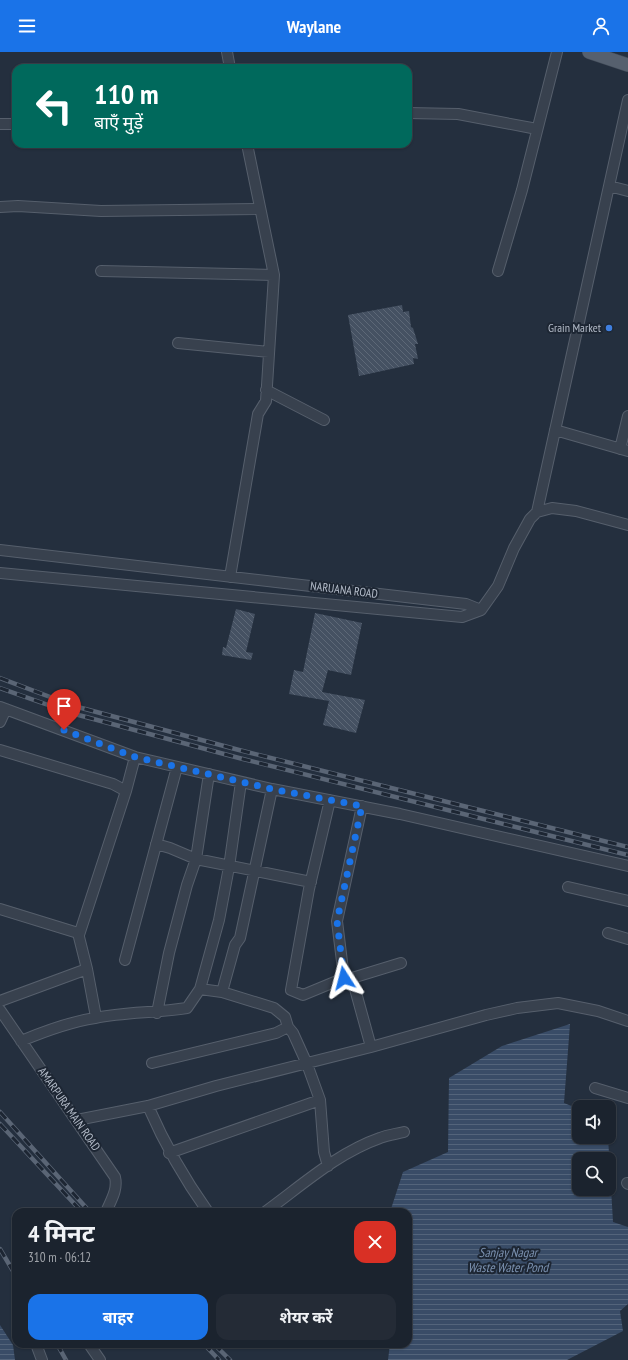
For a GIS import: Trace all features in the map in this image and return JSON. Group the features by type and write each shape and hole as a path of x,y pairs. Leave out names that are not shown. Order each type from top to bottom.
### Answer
{"main road":[{"path":"589,52 628,65"}],"street":[{"path":"227,52 229,64"},
{"path":"498,270 522,190 557,52"},
{"path":"0,573 458,617 472,615 481,610 498,586 514,548 530,519 536,512 627,111 628,100"},
{"path":"412,113 458,114 537,129"},
{"path":"0,124 12,124"},
{"path":"230,577 258,414 266,401 274,275 248,148"},
{"path":"609,186 628,191"},
{"path":"0,207 18,206 101,211 260,209"},
{"path":"101,271 274,275"},
{"path":"178,343 269,352"},
{"path":"266,390 324,420"},
{"path":"555,430 624,450 628,416"},
{"path":"536,512 552,508 576,511 628,525"},
{"name":"NARUANA ROAD","path":"0,550 466,604 481,610"},
{"path":"0,722 3,708 135,757 272,789 362,806 628,866"},
{"path":"0,750 113,784 126,791"},
{"path":"96,1017 79,935 126,791 135,757"},
{"path":"125,960 177,767"},
{"path":"157,1013 169,954 187,885 196,858 210,774"},
{"path":"21,1041 57,1026 96,1017 157,1013 187,1008 200,988 219,920 229,867 241,782"},
{"path":"222,992 235,945 240,938 272,789"},
{"path":"330,800 311,882 291,990 303,995 348,978 401,963"},
{"path":"362,806 337,921 348,978 371,1047"},
{"path":"156,844 196,858 210,862 218,862 229,867 311,882"},
{"path":"568,887 628,901"},
{"path":"0,908 74,931 79,935"},
{"path":"608,933 628,939"},
{"path":"0,1001 87,969"},
{"path":"200,988 222,992 274,1008 286,1017 288,1027 293,1033 307,1064 320,1100 324,1152 328,1166"},
{"path":"76,1120 148,1106 216,1086 307,1064 486,1015 517,1008 558,1003 598,1011 628,1021"},
{"name":"AMARPURA MAIN ROAD","path":"0,1010 115,1177 117,1185 108,1208"},
{"path":"152,1063 276,1032 288,1027"},
{"path":"595,1088 628,1098"},
{"path":"169,1153 320,1100"},
{"path":"148,1106 169,1153 185,1180 205,1208"},
{"path":"270,1208 328,1166 368,1143 380,1138 404,1132"},
{"path":"38,1348 42,1360"},
{"path":"92,1348 100,1360"}],"water":[{"name":"Sanjay Nagar Waste Water Pond","path":"570,1024 564,1103 572,1106 572,1144 608,1144 609,1152 572,1152 572,1196 611,1196 613,1222 628,1227 628,1304 620,1311 623,1331 567,1360 388,1360 390,1348 412,1348 412,1208 391,1208 403,1172 448,1152 449,1078 502,1046"},
{"path":"0,1325 12,1343 15,1360 0,1360"}],"building":[{"path":"402,305 403,312 409,311 411,327 413,328 418,344 415,344 418,359 413,358 414,364 359,376 348,315"},
{"path":"236,609 255,614 246,652 253,653 251,660 222,655 223,647 226,648"},
{"path":"315,613 362,623 351,675 328,670 322,692 365,700 356,733 323,725 329,701 289,694 294,670 303,672"}],"railway":[{"path":"0,678 74,706 239,750 628,847"},
{"path":"0,688 71,713 239,758 628,855"},
{"path":"0,1112 86,1208"},
{"path":"0,1124 78,1208"},
{"path":"0,1249 12,1269"},
{"path":"59,1348 66,1360"},
{"path":"208,1348 219,1360"},
{"path":"218,1348 230,1360"}],"place":[{"name":"Grain Market","path":"609,328"}],"route":[{"path":"64,730 135,757 272,789 362,806 337,921 339,950 344,978"}]}
